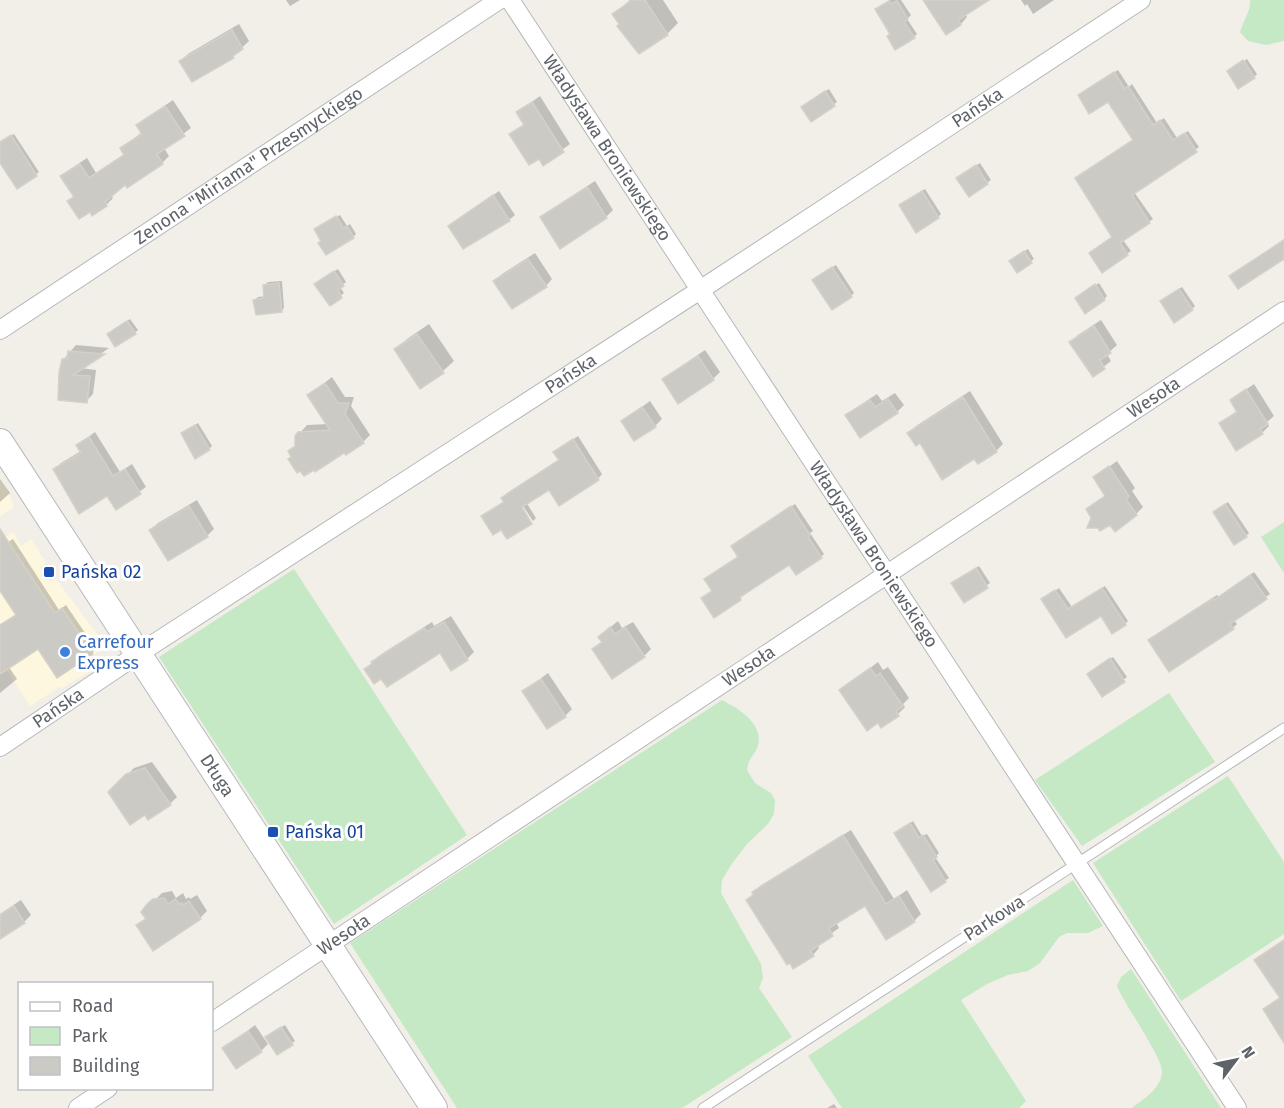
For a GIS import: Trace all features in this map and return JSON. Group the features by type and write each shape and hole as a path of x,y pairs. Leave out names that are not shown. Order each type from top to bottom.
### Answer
{"street":[{"name":"Zenona \"Miriama\" Przesmyckiego","path":"0,330 499,0"},
{"name":"Władysława Broniewskiego","path":"510,0 1075,865 1237,1108"},
{"name":"Pańska","path":"0,747 138,654 1142,0"},
{"name":"Wesoła","path":"213,1021 1284,311"},
{"name":"Długa","path":"0,442 434,1108"},
{"path":"78,1108 106,1090"}],"lane":[{"name":"Parkowa","path":"703,1108 1284,728"}],"shaded area":[{"path":"0,479 14,507 0,516"},
{"path":"13,532 21,546 31,539 46,563 40,567 50,582 56,579 103,642 103,649 92,656 92,670 62,688 59,687 30,706 0,660 0,541"}],"green space":[{"path":"1250,0 1284,0 1284,41 1266,45 1248,41 1240,32"},
{"path":"1284,522 1284,573 1261,537"},
{"path":"294,569 467,835 334,924 159,657"},
{"path":"1169,693 1215,762 1082,846 1035,780"},
{"path":"722,700 743,713 758,732 757,748 747,770 755,783 771,793 775,800 774,814 768,824 747,844 731,865 722,880 721,893 761,964 763,978 759,988 792,1037 682,1108 457,1108 350,943"},
{"path":"1228,776 1284,862 1284,934 1181,1001 1093,863"},
{"path":"1073,880 1103,926 1088,933 1067,933 1059,937 1040,963 1028,971 1008,975 987,984 961,1000 1026,1101 1019,1108 842,1108 808,1056"},
{"path":"1131,969 1221,1108 1132,1108 1155,1089 1162,1073 1157,1056 1117,986 1121,977"}],"building":[{"path":"633,0 645,0 668,35 639,54 617,26 619,24 612,14"},
{"path":"923,0 989,0 958,20 961,25 946,35"},
{"path":"889,1 891,4 897,1 908,19 904,22 915,38 895,50 887,36 890,34 875,9"},
{"path":"232,30 243,49 233,56 234,58 192,82 179,61"},
{"path":"1243,60 1255,78 1238,89 1227,71"},
{"path":"1114,72 1125,89 1128,86 1153,125 1160,120 1173,140 1185,133 1197,152 1132,195 1150,223 1120,243 1128,255 1102,273 1089,253 1112,237 1075,178 1133,140 1108,102 1089,114 1078,95"},
{"path":"825,91 835,106 811,122 801,107"},
{"path":"532,102 564,152 543,166 539,159 529,165 509,134 524,125 516,112"},
{"path":"165,106 185,136 157,154 163,164 127,188 125,185 105,202 107,206 92,216 90,212 79,219 67,201 74,197 60,176 80,164 89,178 124,155 120,148 142,134 136,125"},
{"path":"11,135 37,176 17,189 0,163 0,142"},
{"path":"976,165 988,184 969,197 956,178"},
{"path":"587,187 607,218 560,249 540,217"},
{"path":"922,191 939,218 916,233 899,205"},
{"path":"493,195 510,221 463,249 448,226"},
{"path":"336,216 343,228 347,226 354,238 326,255 318,243 321,241 314,229"},
{"path":"1284,240 1284,259 1238,289 1229,276"},
{"path":"1024,251 1032,263 1017,273 1009,261"},
{"path":"528,259 547,287 512,309 493,281"},
{"path":"832,267 852,297 832,310 812,280"},
{"path":"334,271 344,286 338,290 342,298 330,306 314,284"},
{"path":"279,283 282,312 256,315 253,300 264,298 263,285"},
{"path":"1095,284 1105,300 1085,314 1075,298"},
{"path":"1179,289 1193,310 1174,323 1160,301"},
{"path":"127,321 136,334 115,347 107,334"},
{"path":"1094,326 1111,353 1100,360 1105,369 1093,377 1069,342"},
{"path":"417,334 444,373 420,389 394,349"},
{"path":"68,351 105,354 73,375 90,376 87,403 58,400 59,373 62,359 67,359"},
{"path":"698,356 714,380 678,404 662,379"},
{"path":"325,383 338,403 349,403 345,414 364,443 346,455 344,453 315,472 314,470 304,476 300,471 297,473 288,459 291,457 288,451 295,446 295,436 298,432 330,430 307,395"},
{"path":"1246,389 1268,424 1260,429 1263,434 1236,451 1219,423 1237,412 1230,400"},
{"path":"963,397 997,452 978,464 974,459 942,480 920,443 916,446 907,433"},
{"path":"888,399 898,413 860,438 845,415 870,400 875,407"},
{"path":"642,407 656,427 634,441 621,421"},
{"path":"195,425 210,450 195,459 181,433"},
{"path":"89,437 113,476 125,469 141,494 116,510 107,496 79,514 53,469 81,453 76,445"},
{"path":"573,439 599,480 559,506 549,490 522,507 532,524 507,539 501,530 493,535 481,516 504,502 501,498 559,460 553,452"},
{"path":"1109,466 1129,496 1126,499 1137,515 1115,532 1110,525 1100,531 1098,528 1087,528 1091,518 1086,509 1105,496 1093,477"},
{"path":"1225,504 1247,537 1234,545 1213,512"},
{"path":"189,506 208,537 168,561 149,530"},
{"path":"791,506 822,558 796,575 789,565 740,597 741,600 714,618 701,598 712,591 704,579 738,557 731,546"},
{"path":"0,529 55,613 62,608 93,654 57,678 38,649 0,674 0,625 16,615 0,591"},
{"path":"976,568 988,588 964,603 951,583"},
{"path":"1250,575 1267,599 1230,624 1234,629 1169,672 1148,640"},
{"path":"1102,588 1126,625 1112,634 1101,616 1066,638 1041,599 1055,590 1068,609"},
{"path":"444,622 468,660 451,671 440,653 387,687 381,679 374,684 364,669 372,664 371,662 424,628 427,632"},
{"path":"610,627 615,634 625,627 645,657 612,679 592,649 602,642 598,637"},
{"path":"1110,658 1125,682 1102,697 1087,674"},
{"path":"870,668 876,676 880,673 903,706 896,711 899,716 881,728 878,723 867,731 839,690"},
{"path":"541,679 566,717 547,729 522,691"},
{"path":"145,768 171,805 148,820 145,815 130,825 108,792 126,774"},
{"path":"910,823 919,838 923,835 937,857 933,860 946,882 931,892 894,833"},
{"path":"843,835 886,904 899,896 915,922 886,940 865,906 829,928 833,936 810,951 814,956 793,969 790,963 787,965 746,900 753,895 752,892"},
{"path":"164,898 168,904 175,899 183,905 189,901 201,919 153,951 136,925 146,919 141,912 147,904 153,899"},
{"path":"14,906 25,923 0,939 0,915"},
{"path":"1284,940 1284,1043 1263,1009 1280,998 1254,960"},
{"path":"281,1027 293,1045 277,1055 265,1037"},
{"path":"248,1031 262,1052 236,1069 222,1048"}],"place":[{"name":"Pańska 02","path":"49,572"},
{"name":"Carrefour Express","path":"65,652"},
{"name":"Pańska 01","path":"273,832"}]}
